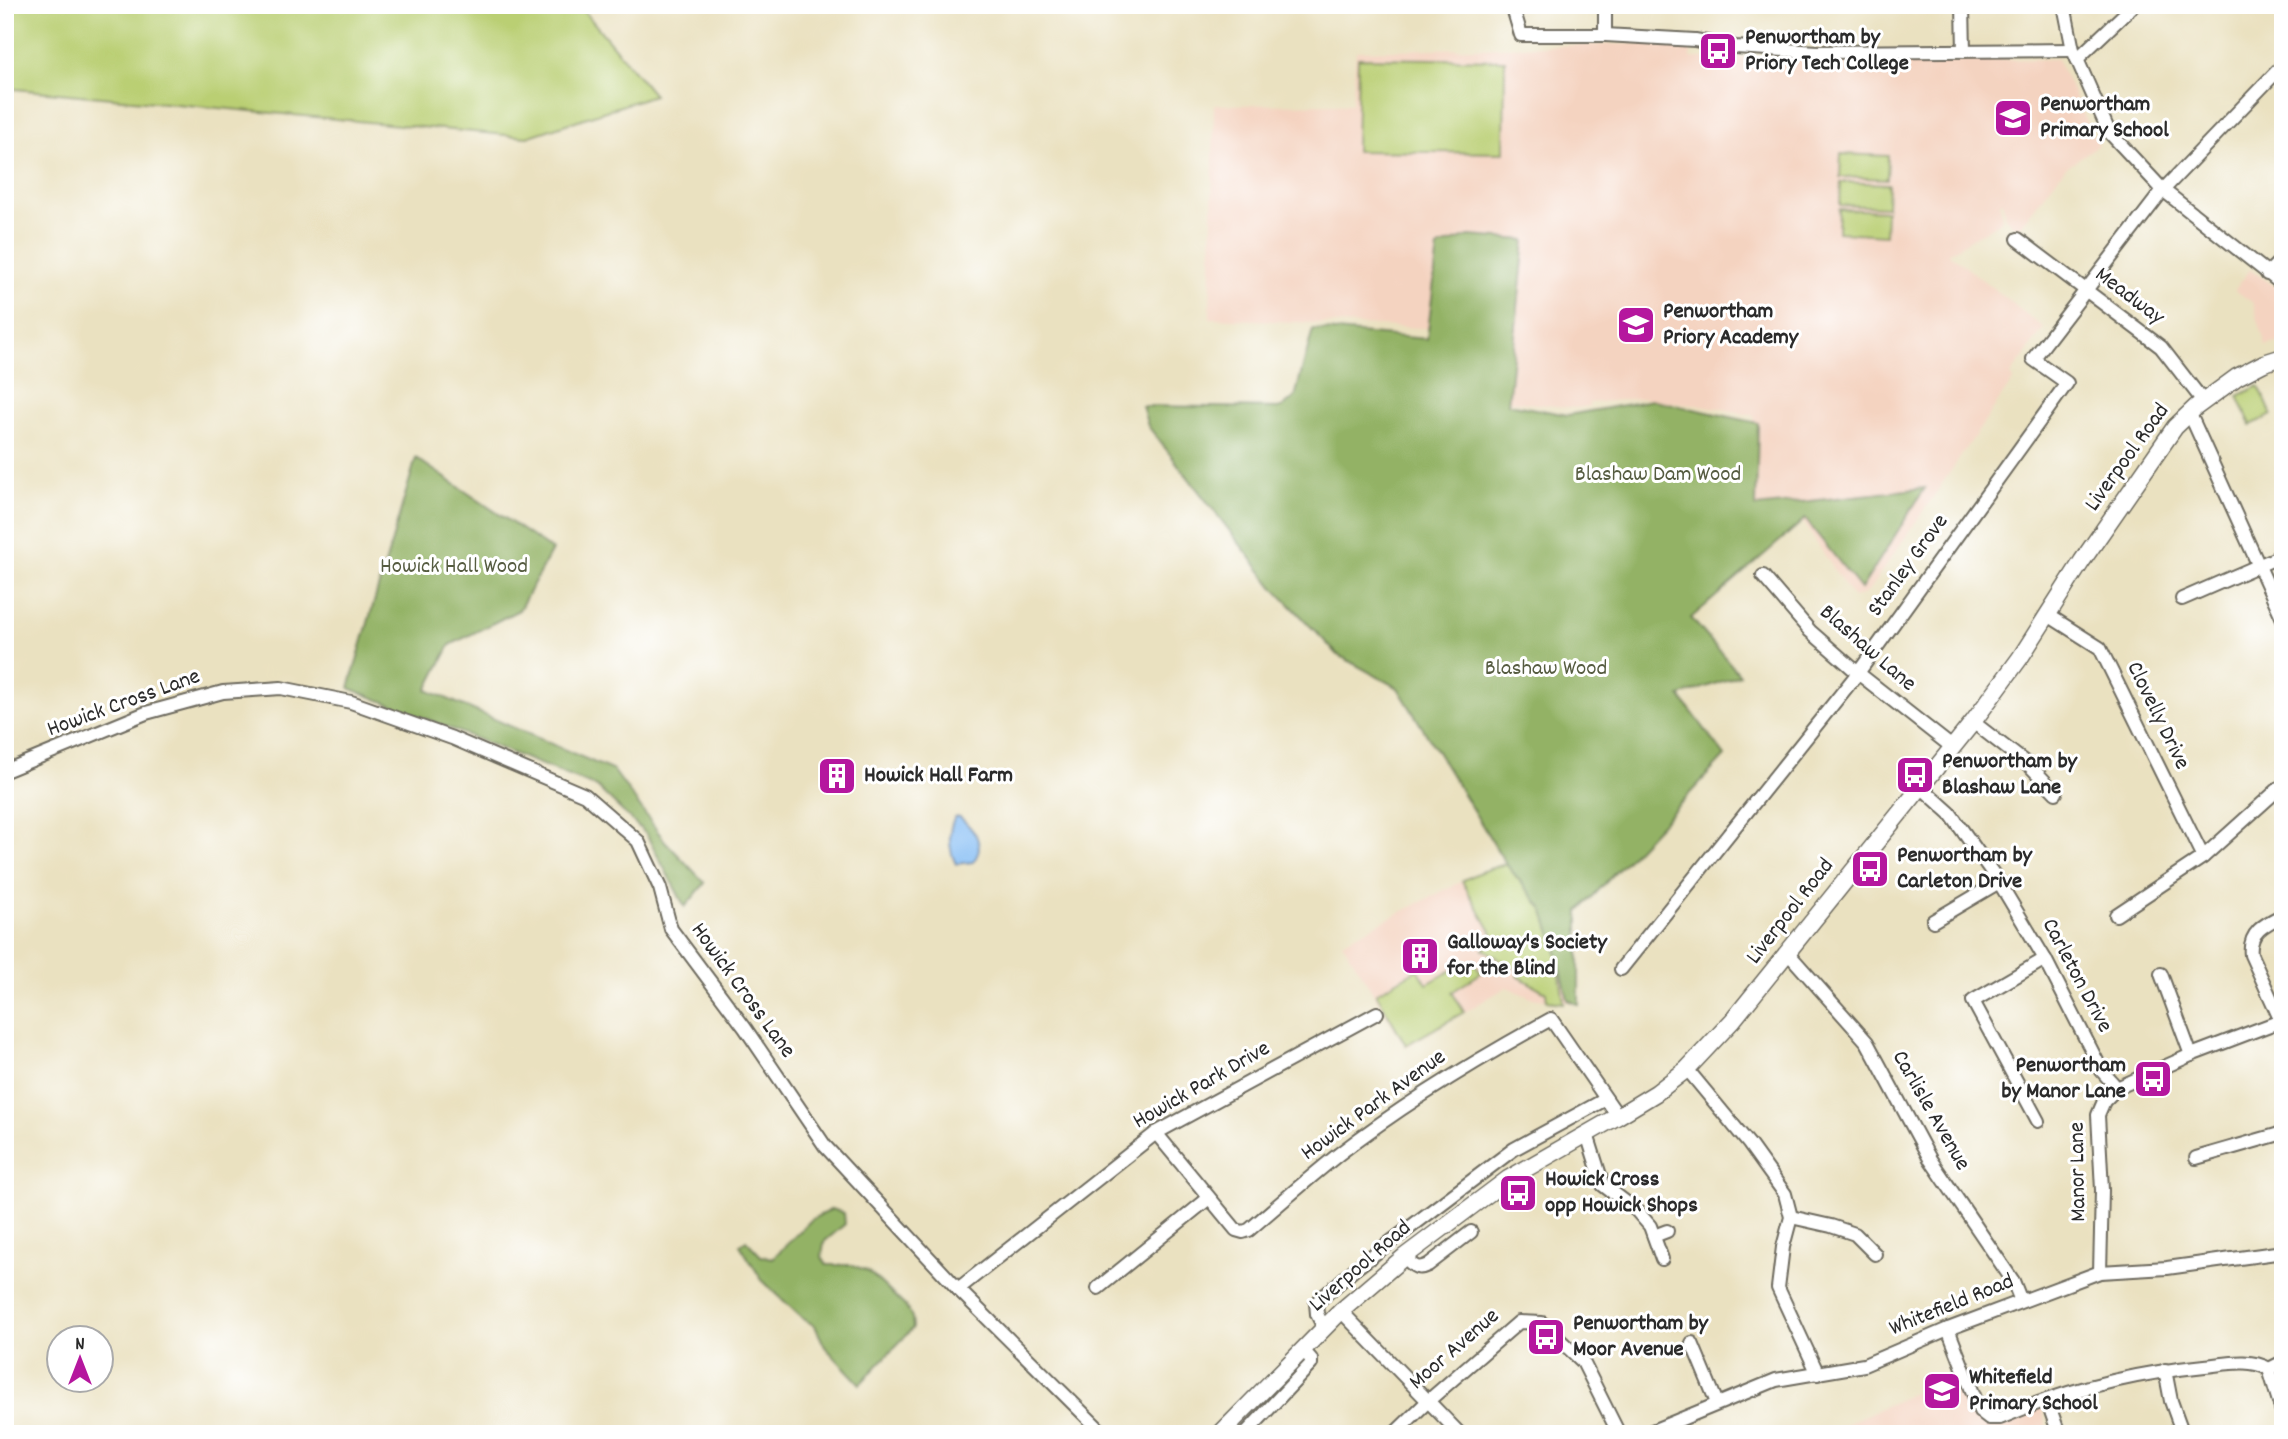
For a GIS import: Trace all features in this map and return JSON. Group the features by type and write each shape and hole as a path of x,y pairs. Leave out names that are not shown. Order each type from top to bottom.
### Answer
{"street":[{"path":"1512,5 1521,35 1605,35 1695,40 1735,47 1818,52 1964,51 2075,55 2134,5"},
{"path":"1605,5 1605,35"},
{"path":"1963,5 1964,51"},
{"path":"2064,5 2075,55 2109,132 2163,190 2283,285"},
{"name":"Stanley Grove","path":"1621,969 1858,673 2067,383 2033,359 2163,190 2283,65"},
{"name":"Meadway","path":"2018,239 2161,347 2203,401"},
{"path":"2267,274 2283,258"},
{"name":"Liverpool Road","path":"1220,1434 1341,1311 1404,1257 1508,1179 1656,1093 1686,1069 1733,1020 1973,722 2021,658 2082,561 2175,427 2203,401 2246,372 2283,357"},
{"path":"2189,412 2283,619"},
{"path":"2182,599 2283,555"},
{"name":"Blashaw Lane","path":"1763,576 1810,631 1858,673 1952,747"},
{"name":"Clovelly Drive","path":"2048,615 2100,648 2203,858"},
{"name":"Howick Cross Lane","path":"5,771 146,713 223,692 281,688 351,702 439,733 585,795 638,841 660,888 671,929 745,1028 825,1146 958,1289 1104,1434"},
{"path":"1973,722 2031,767 2056,793"},
{"path":"2116,915 2203,858 2283,785"},
{"name":"Carleton Drive","path":"1920,786 1950,813 1999,882 2045,959 2102,1071 2117,1088"},
{"path":"1933,921 1999,882"},
{"path":"2117,1088 2191,1055 2282,1020 2251,954 2250,946 2253,935 2264,924 2283,915"},
{"name":"Carlisle Avenue","path":"1788,953 1867,1042 1930,1159 2013,1281 2021,1301"},
{"path":"2038,1121 1973,1000 2045,959"},
{"path":"2161,974 2191,1055"},
{"name":"Howick Park Drive","path":"958,1289 1156,1133 1377,1013"},
{"name":"Howick Park Avenue","path":"1156,1133 1236,1230 1242,1232 1249,1230 1340,1153 1427,1091 1551,1019 1618,1116"},
{"path":"1686,1069 1749,1144 1785,1194 1791,1217 1783,1247 1778,1288 1818,1374"},
{"name":"Manor Lane","path":"2100,1272 2102,1190 2098,1115 2105,1101 2117,1088"},
{"path":"1324,1328 1317,1314 1316,1303 1356,1268 1514,1149 1606,1099"},
{"path":"2196,1158 2283,1133"},
{"path":"1587,1135 1603,1185 1636,1210 1650,1226 1662,1259"},
{"path":"1098,1288 1209,1198"},
{"path":"1791,1217 1855,1234 1875,1254"},
{"path":"1654,1236 1667,1231"},
{"path":"1404,1257 1415,1268 1420,1269 1471,1232"},
{"name":"Whitefield Road","path":"1646,1434 1776,1380 1864,1365 1948,1329 2100,1272 2167,1268 2283,1252"},
{"path":"1341,1311 1460,1434"},
{"name":"Moor Avenue","path":"1394,1434 1520,1322 1542,1323 1583,1362 1619,1434"},
{"path":"1948,1329 1980,1411 1989,1418 2000,1418 2102,1383 2165,1370 2249,1362 2269,1369 2283,1362"},
{"path":"1692,1343 1717,1403"},
{"path":"1245,1434 1311,1364 1311,1359 1303,1350"},
{"path":"2269,1369 2283,1415"},
{"path":"2165,1370 2183,1434"},
{"path":"2047,1400 2059,1434"}],"shaded area":[{"name":"Penwortham Priory Academy","path":"1691,42 1691,58 1896,61 2057,59 2098,145 2065,168 2018,229 2005,218 2003,202 2000,202 2002,220 1948,253 2044,328 2010,376 2014,379 1867,593 1853,598 1802,521 1742,529 1754,416 1719,408 1642,398 1589,403 1589,406 1576,408 1498,400 1506,332 1210,318 1214,105 1352,104 1356,51"},
{"path":"2250,269 2283,292 2283,341 2266,346 2253,303 2235,290"},
{"path":"1480,872 1574,940 1574,1003 1531,998 1507,987 1406,1047 1342,942"},
{"name":"Whitefield Primary School","path":"1953,1375 1994,1422 2042,1407 2048,1434 1824,1434"}],"green space":[{"path":"5,5 579,5 654,95 527,137 5,88"},
{"path":"1358,58 1505,60 1504,153 1356,151"},
{"path":"1841,154 1888,156 1887,179 1840,177"},
{"path":"1841,182 1888,184 1887,207 1840,205"},
{"path":"1839,209 1886,211 1885,235 1838,232"},
{"name":"Blashaw Wood","path":"1469,236 1525,240 1508,404 1568,415 1652,400 1758,423 1756,507 1925,488 1861,589 1805,519 1691,618 1740,675 1680,696 1725,756 1579,911 1579,1005 1568,1000 1556,948 1543,909 1506,864 1398,688 1338,655 1275,589 1148,426 1142,406 1282,408 1295,397 1313,329 1427,339 1438,247"},
{"path":"2259,386 2272,415 2251,425 2238,396"},
{"name":"Howick Hall Wood","path":"416,458 552,550 519,610 450,645 427,690 614,771 664,840 705,883 685,907 646,834 597,787 349,688"},
{"path":"1506,864 1544,910 1556,947 1564,1003 1547,1001 1546,992 1517,976 1520,971 1483,949 1496,940 1462,881"},
{"path":"1475,963 1481,973 1452,992 1464,1012 1406,1045 1376,993 1418,969 1427,984 1461,965"},
{"path":"832,1209 844,1213 845,1224 824,1242 822,1257 827,1265 853,1265 869,1272 905,1306 912,1317 913,1328 860,1384 825,1347 815,1326 802,1318 762,1280 740,1245 746,1240 761,1256 773,1258 812,1219"}],"water":[{"path":"955,817 960,817 970,827 979,843 973,862 956,864 954,859 950,834"}],"place":[{"name":"Penwortham by Priory Tech College","path":"1718,51"},
{"name":"Penwortham Primary School","path":"2013,118"},
{"name":"Penwortham Priory Academy","path":"1636,325"},
{"name":"Penwortham by Blashaw Lane","path":"1915,775"},
{"name":"Howick Hall Farm","path":"837,776"},
{"name":"Penwortham by Carleton Drive","path":"1870,869"},
{"name":"Galloway's Society for the Blind","path":"1420,956"},
{"name":"Penwortham by Manor Lane","path":"2153,1079"},
{"name":"Howick Cross opp Howick Shops","path":"1518,1193"},
{"name":"Penwortham by Moor Avenue","path":"1546,1337"},
{"name":"Whitefield Primary School","path":"1942,1391"}],"park label":[{"name":"Blashaw Dam Wood","path":"1658,475"}]}
